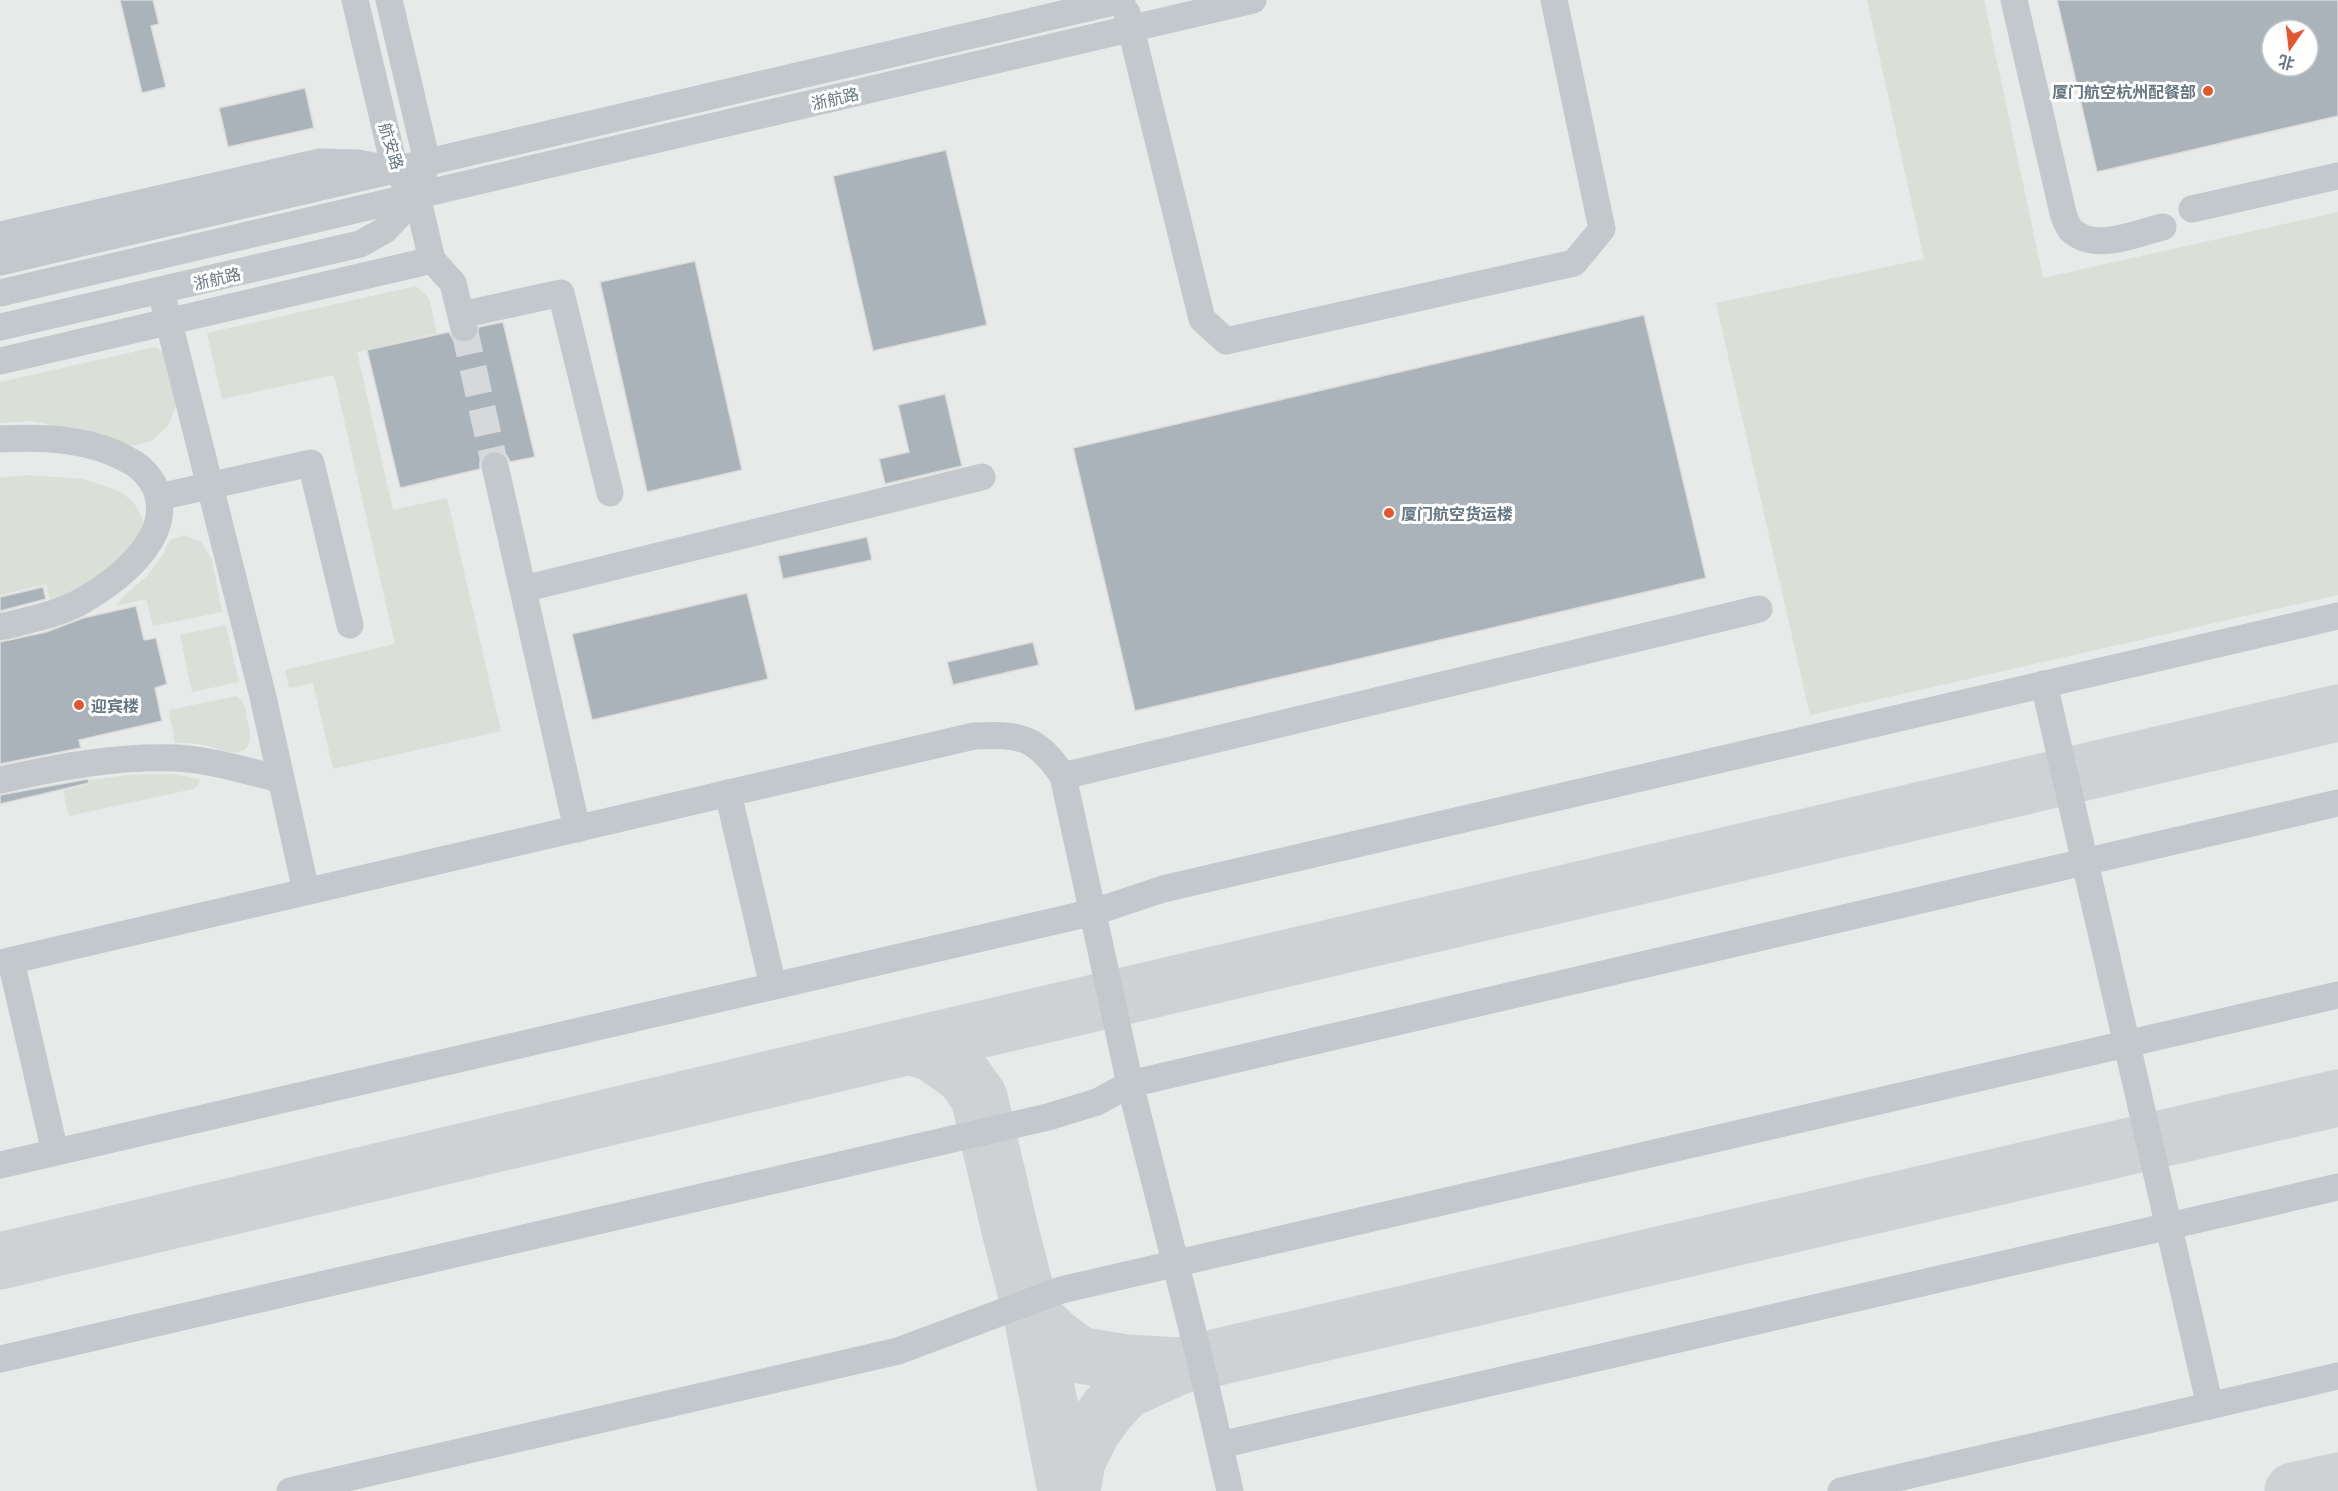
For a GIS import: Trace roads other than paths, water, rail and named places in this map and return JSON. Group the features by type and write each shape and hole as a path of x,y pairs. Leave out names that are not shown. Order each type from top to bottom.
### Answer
{"street":[{"name":"航安路","path":"355,0 395,170 417,196"},
{"name":"航安路","path":"389,0 427,162 417,196"},
{"name":"浙航路","path":"0,262 1123,0"},
{"path":"1123,0 1202,319 1226,341 1574,263 1602,229 1554,0"},
{"name":"浙航路","path":"0,293 1253,0"},
{"path":"2014,0 2063,213 2070,228 2084,239 2102,241 2163,227"},
{"name":"浙航路","path":"0,236 320,162 358,163 395,170"},
{"path":"2192,209 2338,176"},
{"name":"浙航路","path":"0,327 360,244 385,230 417,196"},
{"path":"417,196 432,260 453,284 462,322 561,293 610,493"},
{"path":"0,361 432,260"},
{"path":"161,291 263,697 306,891"},
{"path":"0,439 39,437 86,443 129,460 149,477 159,497 159,523 149,544 126,569 106,586 81,601 46,616 0,627"},
{"path":"159,497 311,463 350,625"},
{"path":"495,466 577,829"},
{"path":"523,589 982,477"},
{"path":"1063,776 1759,609"},
{"path":"0,1165 1094,912 1163,889 2338,616"},
{"path":"2044,684 2210,1406"},
{"path":"55,1152 5,962 974,736 1002,735 1027,740 1049,756 1063,776 1130,1084 1230,1491"},
{"path":"0,780 76,763 178,758 280,779"},
{"path":"728,794 773,986"},
{"path":"0,1359 1047,1117 1096,1102 1130,1084 2338,803"},
{"path":"290,1491 898,1350 1061,1290 2338,995"},
{"path":"1220,1446 2338,1186"},
{"path":"1841,1491 2338,1376"}],"tunnel":[{"path":"464,328 495,466"}],"place":[{"name":"厦门航空杭州配餐部","path":"2208,91"},
{"name":"厦门航空货运楼","path":"1389,513"},
{"name":"迎宾楼","path":"79,705"}]}
